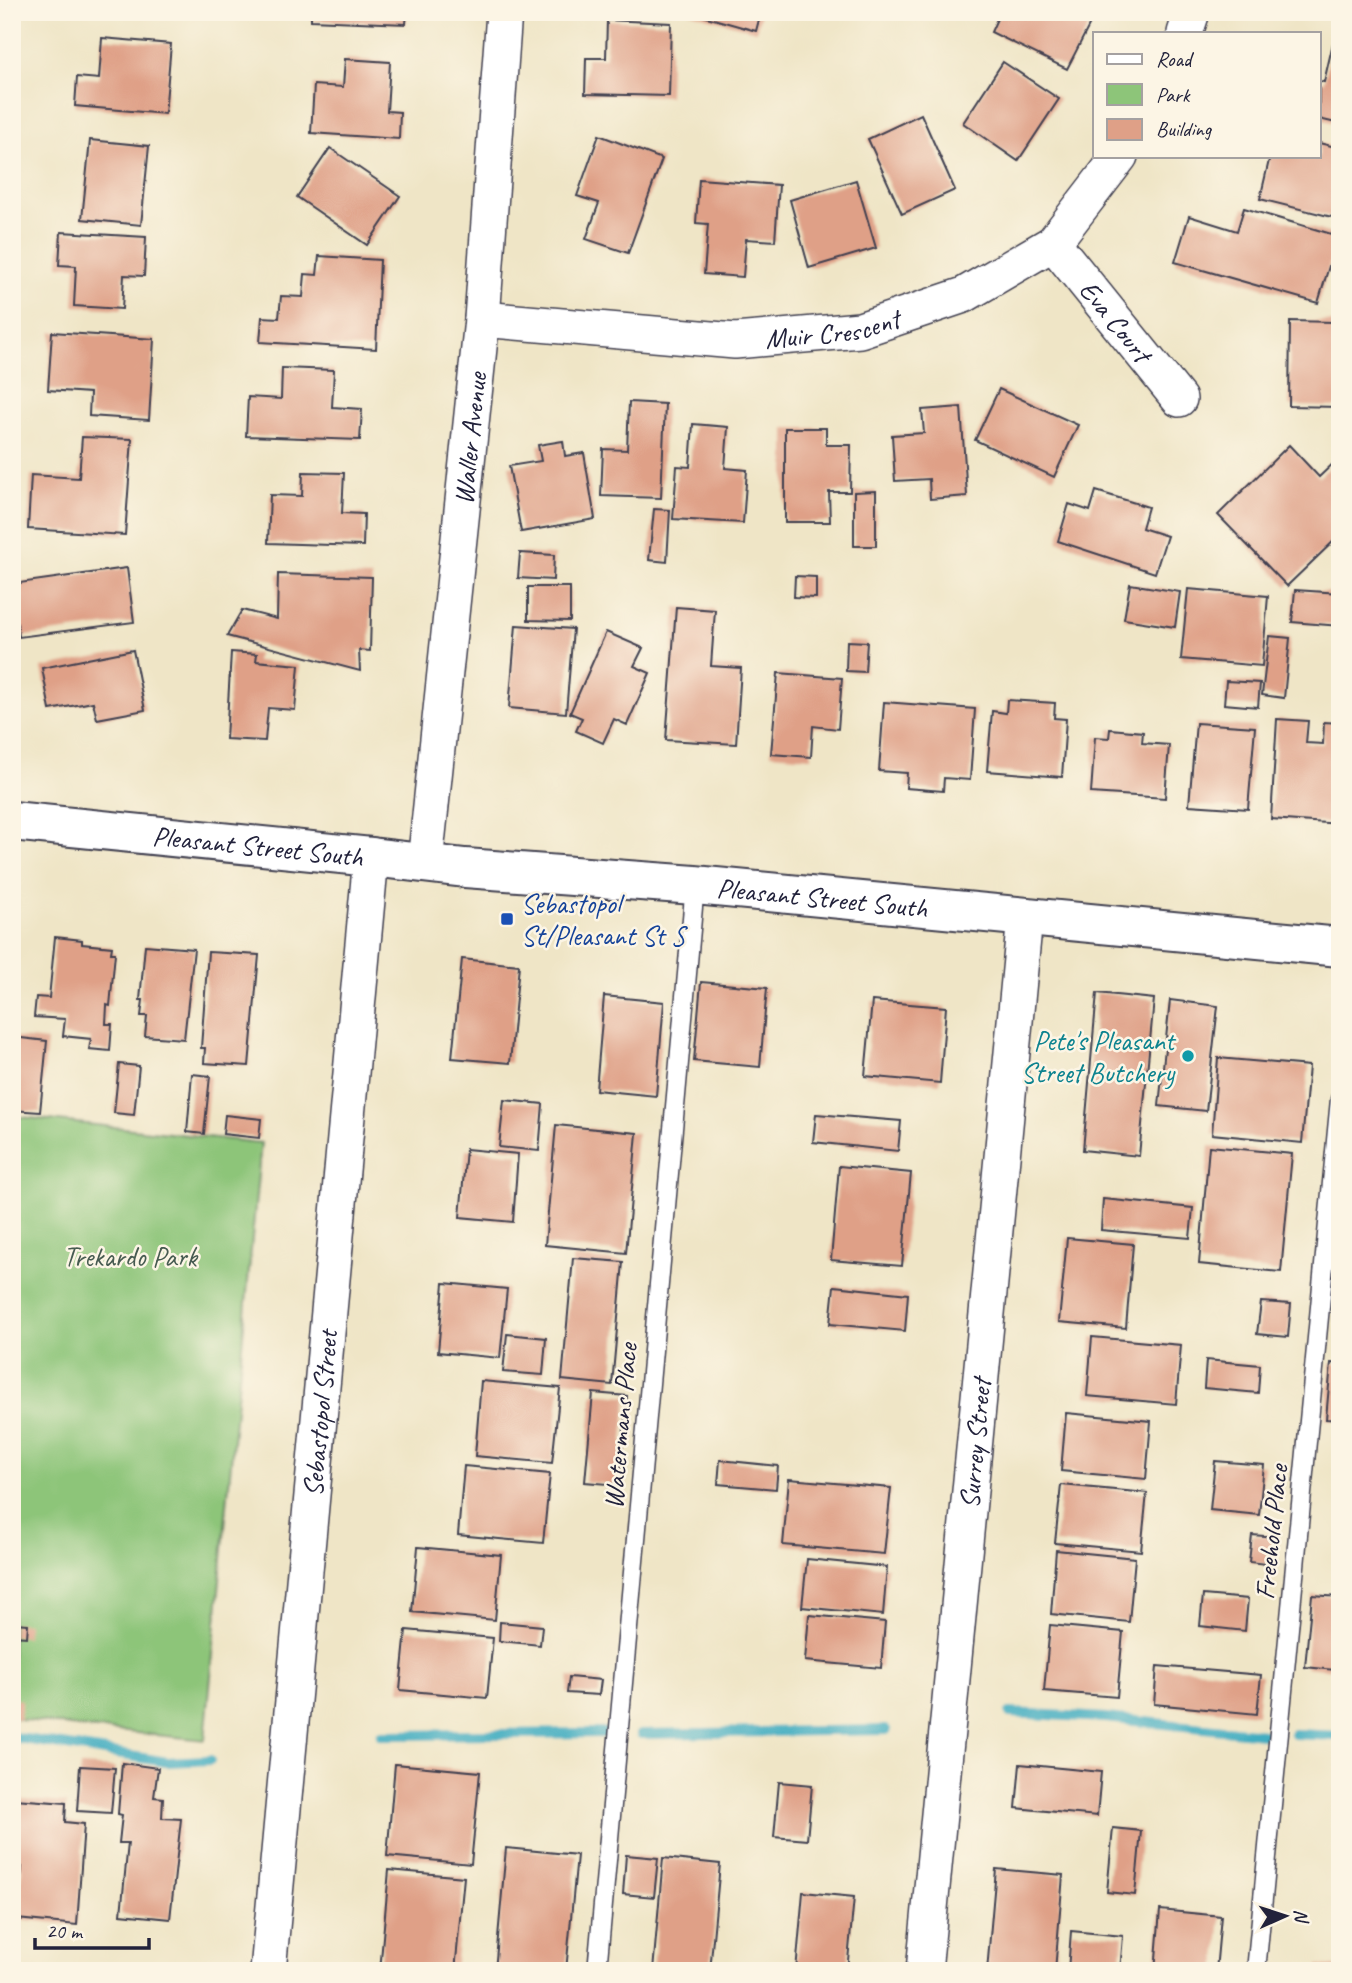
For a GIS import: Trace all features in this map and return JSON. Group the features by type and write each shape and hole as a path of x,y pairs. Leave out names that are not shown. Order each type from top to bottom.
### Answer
{"street":[{"name":"Waller Avenue","path":"425,863 482,319 504,12"},
{"path":"1185,32 1192,12"},
{"name":"Muir Crescent","path":"482,319 735,341 860,330 964,295 1053,243 1118,158"},
{"name":"Eva Court","path":"1053,243 1179,399"},
{"name":"Pleasant Street South","path":"12,821 425,863 695,885 1340,947"},
{"name":"Sebastopol Street","path":"268,1971 371,857"},
{"name":"Surrey Street","path":"924,1971 1025,917"}],"lane":[{"name":"Watermans Place","path":"597,1971 695,885"},
{"name":"Freehold Place","path":"1256,1971 1340,1099"}],"green space":[{"name":"Trekardo Park","path":"12,1116 261,1143 205,1740 12,1718"}],"building":[{"path":"204,12 204,17 176,14"},
{"path":"311,12 407,12 406,24 311,20"},
{"path":"689,12 761,12 756,31"},
{"path":"1000,12 1072,12 1091,22 1067,69 991,32"},
{"path":"607,20 671,23 669,96 585,94 586,58 606,58"},
{"path":"1336,30 1340,31 1340,124 1320,119 1320,81 1324,82"},
{"path":"102,38 171,44 165,114 75,106 77,77 99,79"},
{"path":"345,59 390,62 387,111 400,112 399,139 311,133 314,85 343,87"},
{"path":"1003,62 1059,99 1018,161 963,123"},
{"path":"921,114 955,190 902,214 868,139"},
{"path":"599,135 662,159 628,253 586,239 599,203 577,196"},
{"path":"90,140 149,146 141,225 82,219"},
{"path":"1320,143 1340,148 1340,219 1260,199 1270,158 1320,158"},
{"path":"330,148 400,196 367,245 297,197"},
{"path":"699,179 779,185 775,241 746,239 743,277 704,274 708,224 696,223"},
{"path":"856,180 876,248 809,268 790,200"},
{"path":"1244,208 1338,236 1318,303 1175,262 1189,216 1237,231"},
{"path":"61,232 146,237 144,276 124,275 122,309 74,306 76,266 59,265"},
{"path":"319,256 380,260 376,349 260,342 262,317 279,318 281,296 303,297 305,274 317,275"},
{"path":"1334,309 1340,309 1340,407 1289,406 1290,321 1334,322"},
{"path":"52,332 154,339 149,420 89,416 90,393 48,390"},
{"path":"282,368 334,370 332,407 362,409 360,440 246,436 248,397 281,399"},
{"path":"999,389 1078,425 1054,477 975,440"},
{"path":"629,402 665,404 661,498 601,496 603,449 627,450"},
{"path":"961,407 967,496 930,499 929,479 895,481 892,435 924,433 922,410"},
{"path":"693,424 728,427 725,468 747,470 743,523 673,519 677,466 690,467"},
{"path":"785,428 826,428 826,445 851,445 850,492 829,492 830,522 785,522"},
{"path":"82,437 132,439 125,535 28,529 31,475 79,478"},
{"path":"563,441 565,456 584,453 595,519 521,532 509,466 541,461 538,445"},
{"path":"1289,445 1319,477 1340,457 1340,535 1287,586 1218,515"},
{"path":"303,472 344,473 342,513 364,514 363,546 268,543 270,495 302,496"},
{"path":"876,491 876,546 854,546 854,492"},
{"path":"1096,491 1148,507 1142,528 1167,536 1155,573 1058,541 1069,504 1090,511"},
{"path":"654,509 670,510 667,562 649,560"},
{"path":"520,553 554,555 553,580 518,578"},
{"path":"127,568 134,622 19,637 12,584"},
{"path":"278,574 372,577 370,651 359,650 360,671 227,636 242,610 277,619"},
{"path":"795,576 816,577 816,598 794,597"},
{"path":"1130,584 1180,592 1175,627 1124,619"},
{"path":"528,587 570,587 570,621 528,620"},
{"path":"1188,589 1268,596 1262,666 1181,659"},
{"path":"1295,590 1340,593 1340,626 1292,622"},
{"path":"676,607 715,610 711,666 741,668 736,744 666,740"},
{"path":"516,625 573,629 566,713 509,708"},
{"path":"606,632 643,648 634,666 650,673 627,725 614,719 603,743 576,731 582,718 570,713"},
{"path":"1269,636 1290,638 1284,698 1262,695"},
{"path":"847,641 867,642 865,672 846,671"},
{"path":"133,650 145,710 97,719 93,702 50,710 42,668"},
{"path":"231,652 257,654 256,661 299,665 295,710 268,708 265,741 226,739"},
{"path":"778,673 842,678 838,729 813,726 811,757 771,754"},
{"path":"1226,681 1260,683 1258,707 1224,704"},
{"path":"1007,700 1055,703 1054,718 1066,719 1062,777 987,771 992,711 1006,713"},
{"path":"884,702 975,709 970,780 944,778 943,791 906,788 907,773 879,771"},
{"path":"1277,719 1308,721 1306,743 1323,744 1324,722 1340,723 1340,824 1271,819"},
{"path":"1196,723 1255,727 1248,809 1189,805"},
{"path":"1110,729 1143,732 1142,743 1169,745 1165,798 1091,793 1095,737 1109,738"},
{"path":"55,937 82,940 82,944 112,947 111,953 115,953 106,1024 112,1024 110,1051 89,1049 91,1039 63,1036 65,1019 34,1017 36,997 49,998"},
{"path":"145,945 194,949 184,1039 145,1036 147,1016 141,1016 143,1000 140,1000"},
{"path":"208,952 259,955 249,1066 204,1063 205,1048 201,1048"},
{"path":"462,959 519,965 510,1063 452,1058"},
{"path":"701,982 767,988 760,1067 694,1061"},
{"path":"1097,993 1154,999 1139,1156 1083,1150"},
{"path":"604,996 664,1002 656,1096 596,1090"},
{"name":"Pete's Pleasant Street Butchery","path":"1170,1000 1218,1006 1206,1111 1159,1106"},
{"path":"872,1001 946,1007 940,1083 865,1076"},
{"path":"12,1037 47,1041 40,1112 12,1110"},
{"path":"1218,1058 1309,1066 1302,1143 1212,1134"},
{"path":"119,1064 139,1066 134,1115 114,1113"},
{"path":"192,1074 210,1076 204,1134 187,1132"},
{"path":"504,1100 543,1104 539,1151 499,1147"},
{"path":"816,1114 901,1121 898,1151 813,1142"},
{"path":"225,1115 261,1119 259,1138 223,1134"},
{"path":"556,1125 637,1133 626,1253 545,1245"},
{"path":"1209,1146 1292,1154 1281,1272 1199,1264"},
{"path":"466,1149 518,1154 513,1222 460,1217"},
{"path":"839,1166 911,1173 902,1266 831,1260"},
{"path":"1103,1199 1193,1208 1190,1238 1101,1230"},
{"path":"1067,1238 1133,1244 1126,1328 1059,1322"},
{"path":"573,1258 623,1262 612,1385 562,1380"},
{"path":"444,1283 507,1289 500,1358 438,1352"},
{"path":"834,1286 908,1294 905,1331 830,1324"},
{"path":"1261,1302 1291,1304 1288,1337 1257,1334"},
{"path":"507,1334 546,1338 543,1375 503,1372"},
{"path":"1092,1337 1181,1345 1176,1404 1087,1396"},
{"path":"1206,1360 1260,1365 1258,1393 1204,1388"},
{"path":"1331,1363 1340,1364 1340,1420 1326,1419"},
{"path":"481,1381 560,1388 552,1463 475,1456"},
{"path":"593,1393 627,1396 619,1485 585,1482"},
{"path":"1066,1413 1151,1421 1146,1479 1061,1471"},
{"path":"720,1460 778,1466 776,1489 718,1484"},
{"path":"1215,1461 1264,1465 1259,1515 1210,1510"},
{"path":"464,1466 550,1474 543,1543 458,1535"},
{"path":"789,1479 891,1488 884,1554 783,1545"},
{"path":"1061,1485 1147,1493 1141,1551 1055,1543"},
{"path":"1252,1535 1276,1537 1273,1565 1249,1562"},
{"path":"418,1547 501,1555 495,1620 412,1612"},
{"path":"1056,1550 1135,1558 1129,1622 1051,1614"},
{"path":"807,1559 887,1567 883,1615 802,1607"},
{"path":"1203,1595 1248,1599 1245,1631 1200,1626"},
{"path":"1312,1595 1340,1597 1335,1670 1305,1667"},
{"path":"809,1615 885,1622 881,1668 805,1661"},
{"path":"500,1622 542,1626 540,1645 499,1641"},
{"path":"14,1623 28,1624 27,1637 13,1636"},
{"path":"1050,1625 1123,1632 1117,1697 1044,1691"},
{"path":"406,1630 493,1638 487,1698 400,1690"},
{"path":"1157,1666 1261,1675 1257,1714 1154,1704"},
{"path":"569,1677 601,1680 599,1695 567,1693"},
{"path":"12,1699 22,1700 20,1719 12,1718"},
{"path":"12,1746 16,1746 14,1766 12,1765"},
{"path":"122,1763 158,1768 154,1797 163,1798 162,1818 181,1819 170,1919 121,1914 128,1843 119,1843"},
{"path":"395,1764 480,1772 471,1864 387,1856"},
{"path":"1020,1764 1101,1772 1097,1816 1016,1808"},
{"path":"80,1766 115,1768 111,1813 77,1811"},
{"path":"779,1782 812,1785 807,1840 774,1837"},
{"path":"15,1799 66,1803 65,1822 84,1824 77,1925 17,1919 22,1867 12,1866"},
{"path":"1113,1828 1141,1831 1135,1895 1107,1892"},
{"path":"506,1848 577,1855 566,1971 495,1971"},
{"path":"626,1855 658,1858 654,1897 623,1894"},
{"path":"663,1858 720,1864 710,1971 653,1971"},
{"path":"996,1869 1063,1875 1055,1971 987,1971"},
{"path":"389,1870 464,1877 455,1971 380,1971"},
{"path":"803,1892 854,1897 847,1971 796,1971"},
{"path":"1160,1910 1221,1916 1216,1971 1155,1971"},
{"path":"1071,1931 1123,1936 1120,1971 1068,1971"},
{"path":"1275,1965 1303,1967 1303,1971 1275,1971"},
{"path":"1318,1965 1340,1967 1340,1971 1318,1971"}],"waterway":[{"path":"1010,1713 1106,1718 1263,1734"},
{"path":"641,1734 886,1730"},
{"path":"381,1735 605,1733"},
{"path":"1295,1734 1340,1736"},
{"path":"12,1737 167,1762 210,1760"}],"place":[{"name":"Sebastopol St/Pleasant St S","path":"507,919"},
{"name":"Pete's Pleasant Street Butchery","path":"1188,1056"}]}
